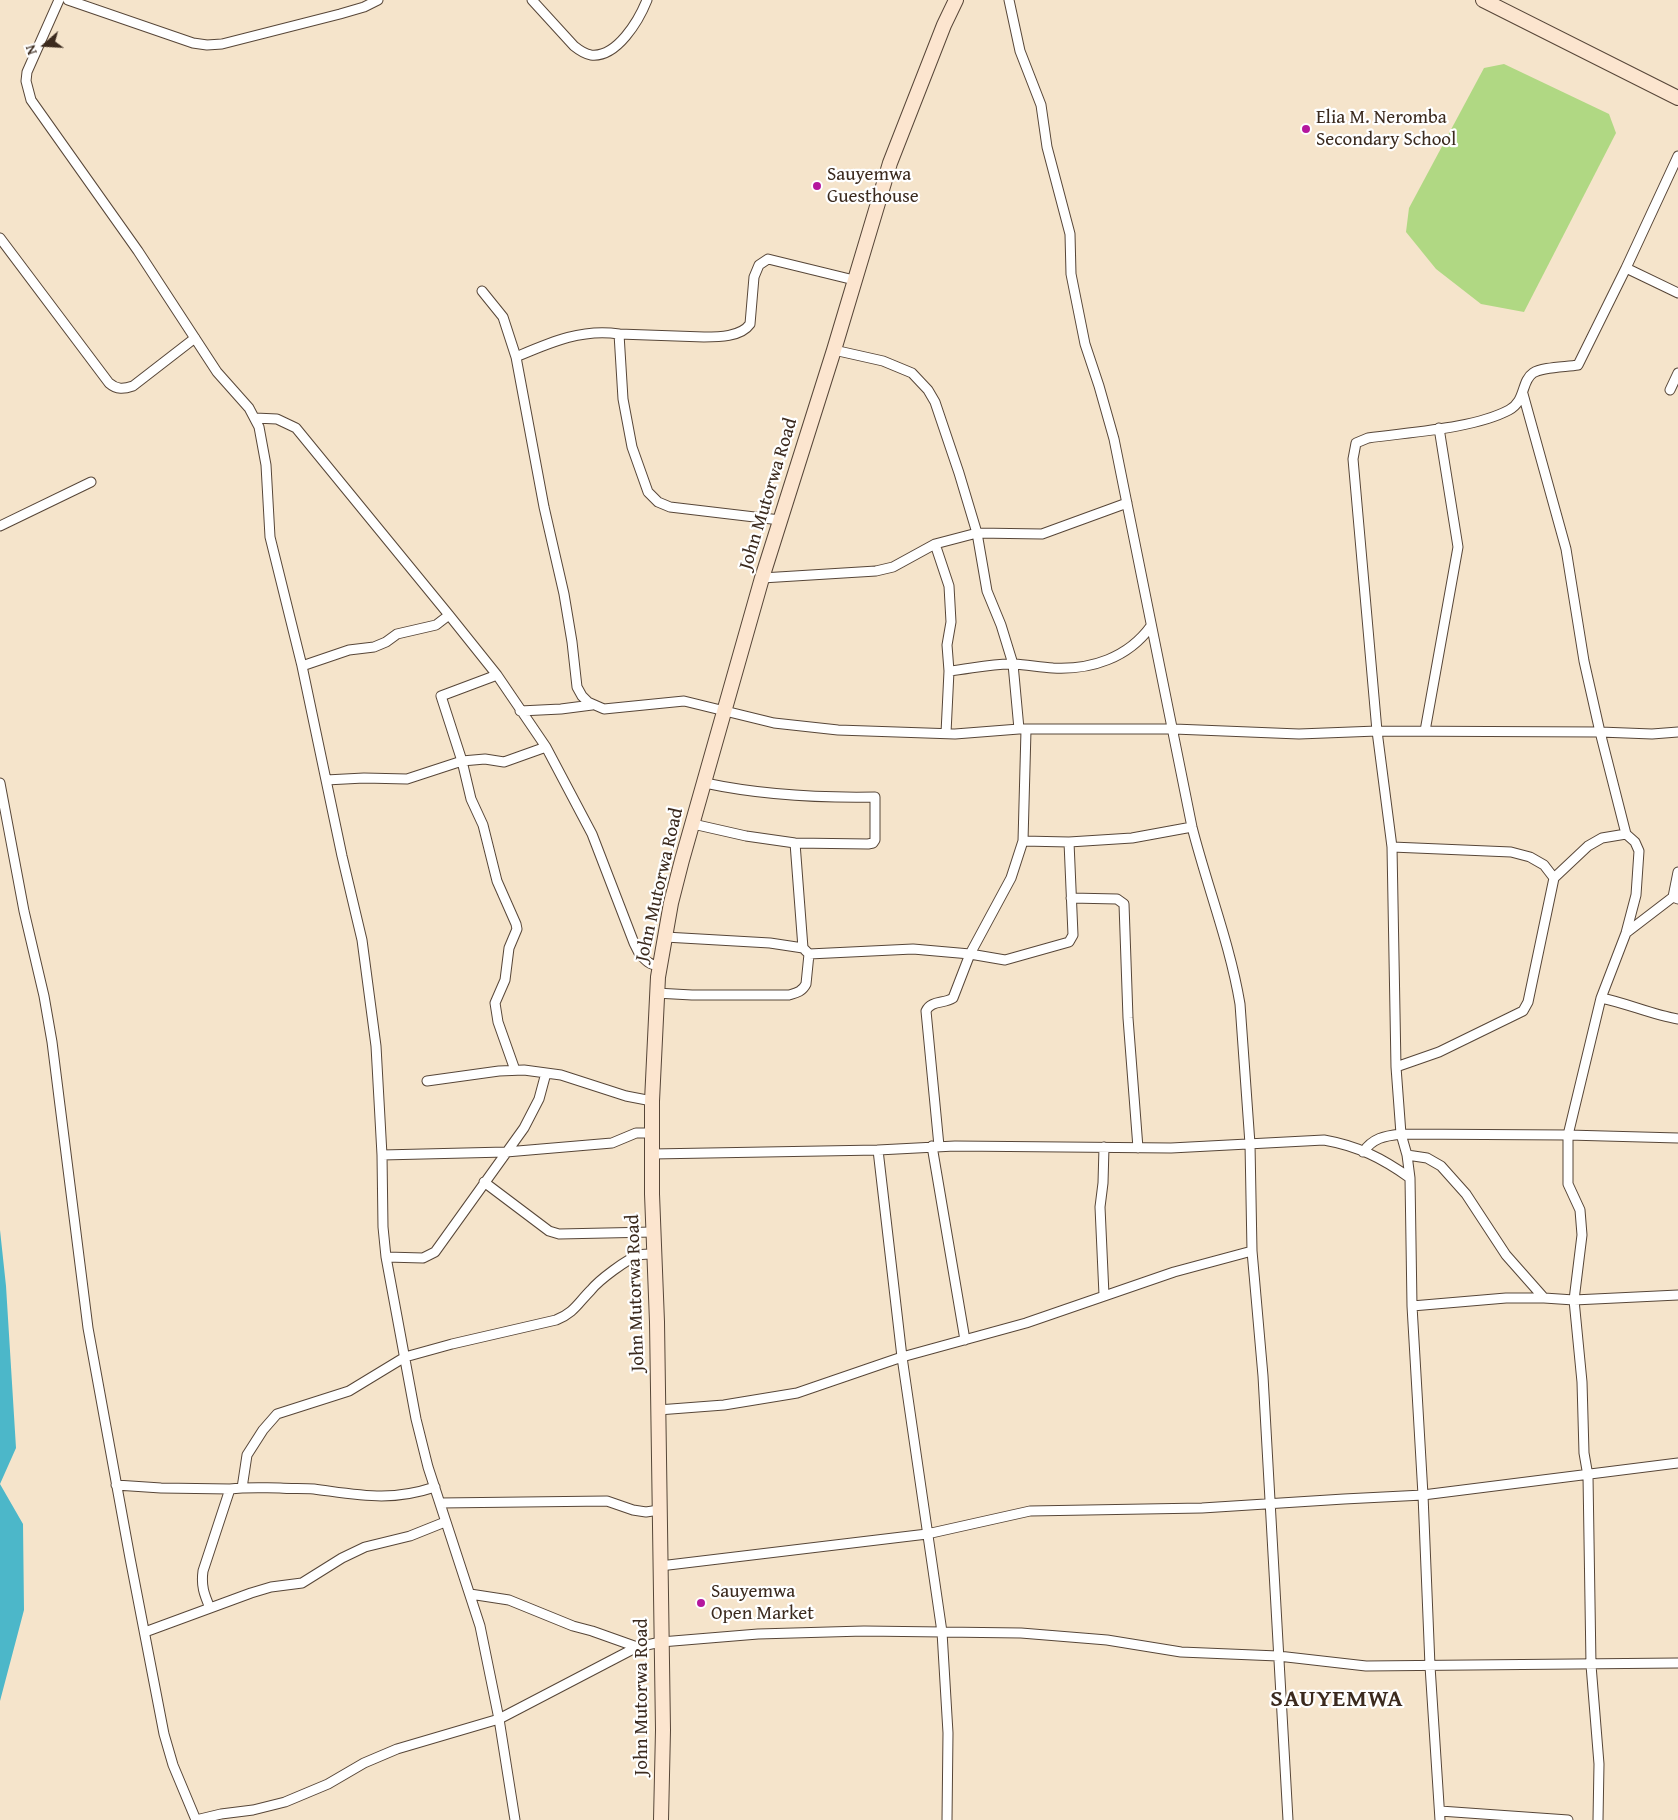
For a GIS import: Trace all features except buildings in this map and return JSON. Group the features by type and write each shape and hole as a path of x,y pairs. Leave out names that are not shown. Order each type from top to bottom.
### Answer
{"street":[{"path":"59,0 30,64 26,81 31,100 138,251 217,372 240,396 255,418 261,438 266,465 270,537 302,666 342,856 362,940 376,1046 382,1155 383,1227 386,1257 416,1418 445,1522 480,1626 499,1719 514,1820"},
{"path":"68,0 193,43 208,45 222,44 340,14 364,7 378,0"},
{"path":"532,0 574,46 590,55 600,55 617,45 634,25 647,0"},
{"name":"John Mutorwa Road","path":"661,1820 663,1730 652,1154 656,993 659,965 671,903 762,578 834,350 890,163 944,24 956,0"},
{"path":"1009,0 1020,51 1041,105 1047,147 1070,234 1071,274 1085,344 1114,439 1192,827 1236,981 1242,1026 1250,1144 1252,1251 1263,1376 1288,1820"},
{"path":"1483,0 1678,98"},
{"path":"1598,1820 1599,1764 1591,1665 1588,1476 1584,1453 1582,1382 1574,1300 1582,1235 1580,1210 1568,1184 1568,1135 1601,998 1626,933 1636,895 1639,850 1635,842 1626,834 1600,732 1584,661 1566,549 1524,394 1527,379 1535,372 1578,365 1678,156"},
{"path":"0,238 108,383 114,387 127,388 133,386 195,338"},
{"path":"516,357 558,339 603,331 619,334 710,337 741,332 750,324 754,277 759,265 768,259 854,280"},
{"path":"1626,268 1678,293"},
{"path":"482,291 503,317 516,357 544,507 564,594 577,687 582,696 592,705 604,709 684,701 774,723 838,730 946,733 1022,730 1174,730 1299,734 1377,731 1652,734 1678,732"},
{"path":"619,334 624,399 632,447 648,492 658,502 670,507 780,520"},
{"path":"834,350 883,361 912,373 928,390 938,410 977,533 987,592 1001,625 1013,664 1022,730 1023,841 1011,878 970,954 953,998 932,1004 928,1006 926,1011 935,1146 965,1340"},
{"path":"1670,390 1678,373"},
{"path":"1524,394 1512,409 1492,417 1439,428 1368,438 1356,443 1353,459 1377,731 1392,847 1396,1068 1401,1134 1407,1155 1410,1178 1412,1306 1423,1495 1430,1666 1440,1816 1568,1820"},
{"path":"255,418 277,419 296,428 449,615 496,676 546,747 592,834 634,943 644,960 654,965 659,965"},
{"path":"1425,731 1458,547 1439,428"},
{"path":"0,526 91,482"},
{"path":"762,578 876,571 893,567 936,544 977,533 1042,534 1127,503"},
{"path":"936,544 949,586 951,622 947,645 949,671 946,733"},
{"path":"302,666 349,650 374,647 386,642 397,634 436,625 449,615"},
{"path":"949,671 1013,664 1055,668 1086,667 1102,663 1118,655 1137,642 1151,626"},
{"path":"496,676 441,696 462,761 471,799 483,825 499,887 516,924 509,948 505,980 495,1003 498,1022 515,1070"},
{"path":"520,711 592,705"},
{"path":"326,780 364,778 407,779 462,761 485,759 504,762 546,747"},
{"path":"0,783 24,911 44,996 52,1042 88,1328 116,1485 164,1734 173,1765 196,1820 286,1802 328,1784 364,1763 397,1749 499,1719 637,1647 661,1642 777,1634 864,1631 1020,1633 1107,1640 1181,1652 1278,1656 1366,1666 1678,1663"},
{"path":"693,824 746,836 795,843 873,843 877,835 875,797 822,798 728,788 705,783"},
{"path":"1023,841 1069,842 1132,838 1192,827"},
{"path":"1396,1068 1439,1052 1523,1011 1528,1002 1554,878 1588,846 1602,838 1626,834"},
{"path":"665,938 770,943 806,951 913,949 970,954 1005,960 1069,942 1074,935 1069,842"},
{"path":"656,993 789,995 804,988 806,984 806,951 795,843"},
{"path":"1392,847 1511,852 1530,857 1544,865 1554,878"},
{"path":"1626,933 1676,898 1678,872"},
{"path":"1071,898 1117,899 1124,904 1128,1018 1138,1148"},
{"path":"1601,998 1620,1002 1668,1018 1678,1019"},
{"path":"427,1082 515,1070 561,1075 626,1096 652,1101"},
{"path":"386,1257 423,1258 435,1252 533,1112 539,1099 546,1073"},
{"path":"382,1155 506,1152 612,1143 636,1133 652,1133"},
{"path":"1363,1152 1369,1144 1379,1138 1401,1134 1678,1138"},
{"path":"652,1154 878,1150 935,1146 1171,1148 1324,1140 1346,1144 1385,1160 1410,1178"},
{"path":"1104,1147 1100,1207 1104,1295"},
{"path":"878,1150 902,1357 942,1632 948,1733 947,1820"},
{"path":"1407,1155 1427,1158 1441,1166 1466,1194 1506,1255 1544,1298"},
{"path":"484,1182 538,1224 554,1233 653,1232"},
{"path":"658,1410 724,1405 797,1393 902,1357 1026,1323 1174,1272 1252,1251"},
{"path":"242,1488 246,1455 272,1418 282,1412 349,1391 405,1357 567,1316 604,1278 636,1256 654,1254"},
{"path":"1412,1306 1506,1298 1574,1300 1678,1295"},
{"path":"660,1566 927,1534 1030,1511 1202,1508 1423,1495 1588,1476 1678,1463"},
{"path":"116,1485 170,1489 312,1489 359,1496 394,1496 435,1487"},
{"path":"210,1608 203,1592 203,1571 230,1490"},
{"path":"440,1503 606,1501 633,1510 646,1512 659,1510"},
{"path":"145,1632 252,1592 302,1583 342,1558 365,1547 410,1536 445,1522"},
{"path":"470,1594 509,1600 573,1626 637,1647"}],"green space":[{"path":"1504,64 1609,114 1616,133 1524,312 1481,304 1436,269 1406,232 1409,208 1484,68"}],"water":[{"path":"0,1230 6,1286 16,1448 0,1484"},
{"path":"0,1484 23,1524 24,1610 0,1701"}],"place":[{"name":"Elia M. Neromba Secondary School","path":"1306,129"},
{"name":"Sauyemwa Guesthouse","path":"817,186"},
{"name":"Sauyemwa Open Market","path":"701,1603"}],"district":[{"name":"SAUYEMWA","path":"1337,1700"}]}
